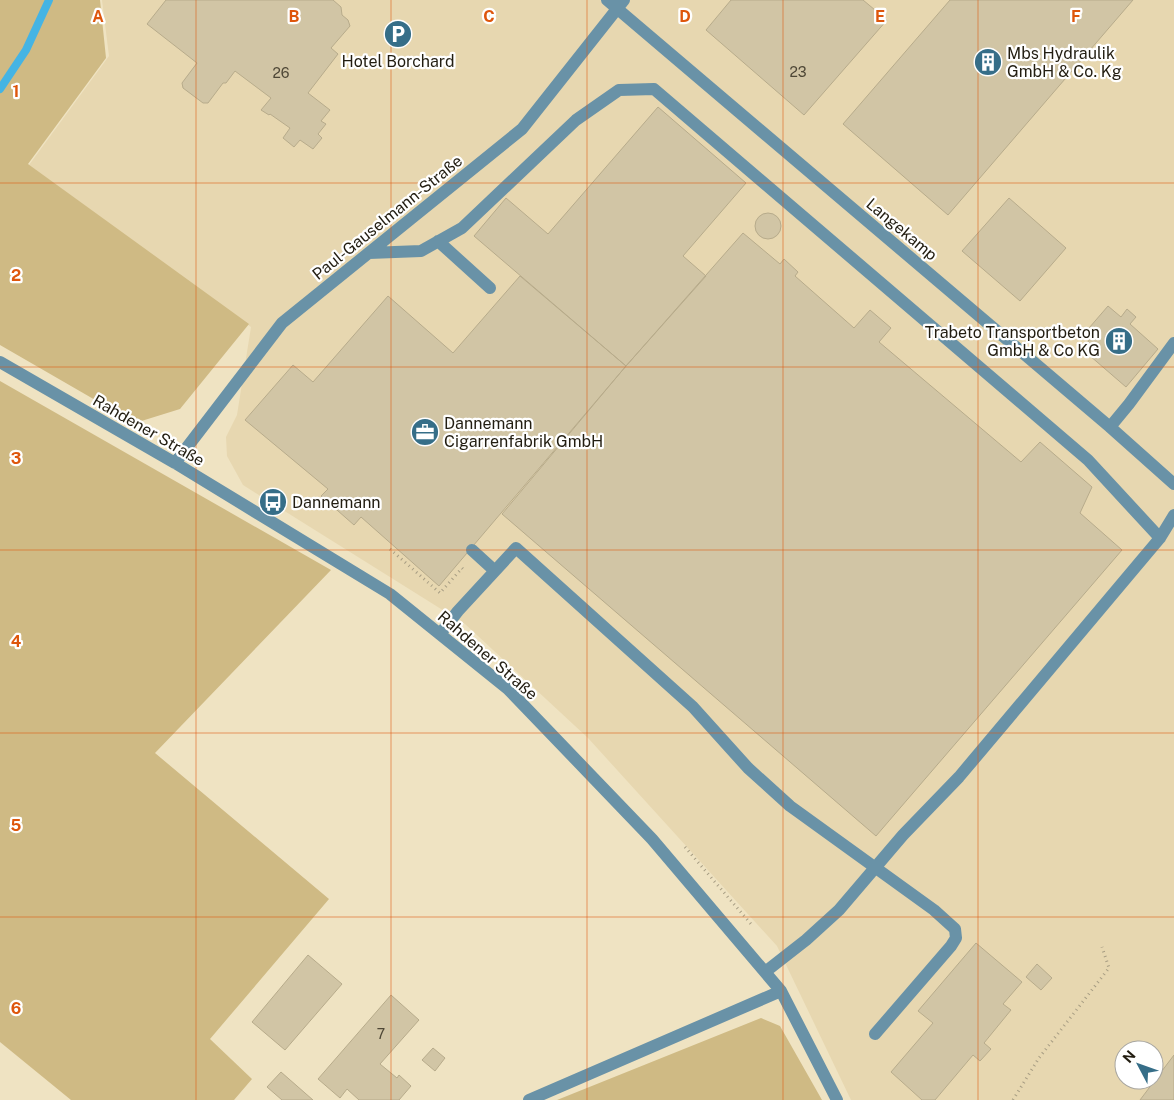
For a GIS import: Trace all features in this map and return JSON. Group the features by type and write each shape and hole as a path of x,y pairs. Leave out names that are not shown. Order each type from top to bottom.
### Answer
{"street":[{"name":"Langekamp","path":"607,0 621,4 1174,484"},
{"name":"Paul-Gauselmann-Straße","path":"175,463 282,323 522,129 621,4"},
{"path":"369,253 421,251 438,242 462,228 576,120 619,90 654,89 1088,460 1160,538"},
{"path":"438,242 490,288"},
{"path":"1110,427 1174,343"},
{"name":"Rahdener Straße","path":"0,362 175,463 390,594 508,689 652,839 781,991 837,1100"},
{"path":"765,972 806,940 839,910 903,836 959,777 1160,538 1174,515"},
{"path":"440,634 458,611 516,548 693,707 748,768 790,806 934,910 955,929 956,938 951,946 874,1034"},
{"path":"472,550 495,571"},
{"path":"529,1100 781,991"}],"path":[{"path":"390,549 440,593 462,568 466,572"},
{"path":"1013,1100 1039,1058 1109,968 1102,947"}],"shaded area":[{"path":"0,0 100,0 106,58 28,164 249,324 180,409 135,423 0,345"},
{"path":"102,0 1174,0 1174,1100 851,1100 777,946 588,738 465,624 243,485 227,456 226,437 237,415 251,327 29,165 109,56"},
{"path":"0,381 331,570 155,753 329,899 210,1039 252,1079 234,1100 71,1100 0,1042"},
{"path":"761,1018 780,1026 822,1100 557,1100"}],"building":[{"path":"166,0 333,0 341,7 342,15 348,20 350,26 331,48 338,54 308,93 330,110 321,121 326,124 318,134 322,138 313,149 300,140 294,147 283,138 290,128 261,110 271,98 235,71 208,103 203,103 183,88 182,83 197,63 147,24"},
{"path":"731,0 863,0 887,20 804,115 706,30"},
{"name":"Mbs Hydraulik GmbH & Co. Kg","path":"950,0 1133,0 948,215 843,124"},
{"path":"658,107 746,183 683,256 706,276 626,366 474,236 506,198 548,234"},
{"path":"1009,198 1066,248 1020,301 962,251"},
{"path":"768,213 777,217 781,226 777,235 768,239 759,235 755,226 759,217"},
{"path":"743,233 780,264 784,259 798,272 795,276 854,328 870,310 891,328 879,342 1021,462 1040,442 1092,487 1080,513 1122,550 876,836 502,514 626,366"},
{"path":"520,276 626,366 439,586 361,517 354,525 321,496 328,489 245,420 293,365 313,382 388,296 453,353"},
{"name":"Trabeto Transportbeton GmbH & Co KG","path":"1108,306 1121,317 1127,309 1136,317 1130,324 1158,349 1126,387 1082,349 1095,333 1089,328"},
{"path":"976,943 1022,982 1003,1004 1011,1010 984,1043 991,1049 980,1061 973,1055 935,1100 922,1100 891,1072 933,1023 918,1011"},
{"path":"308,955 342,984 285,1050 252,1022"},
{"path":"1037,964 1052,978 1041,990 1026,977"},
{"path":"391,995 419,1020 380,1064 397,1078 399,1075 411,1086 399,1100 359,1100 347,1089 340,1098 318,1079"},
{"path":"433,1048 445,1058 435,1071 422,1060"},
{"path":"1174,1055 1174,1100 1140,1100 1148,1090 1164,1090 1164,1068"},
{"path":"281,1072 313,1100 282,1100 267,1087"}],"waterway":[{"path":"0,89 26,50 49,0"}],"place":[{"name":"Hotel Borchard","path":"398,34"},
{"name":"Mbs Hydraulik GmbH & Co. Kg","path":"988,62"},
{"name":"Trabeto Transportbeton GmbH & Co KG","path":"1119,341"},
{"name":"Dannemann Cigarrenfabrik GmbH","path":"425,432"},
{"name":"Dannemann","path":"273,502"}]}
